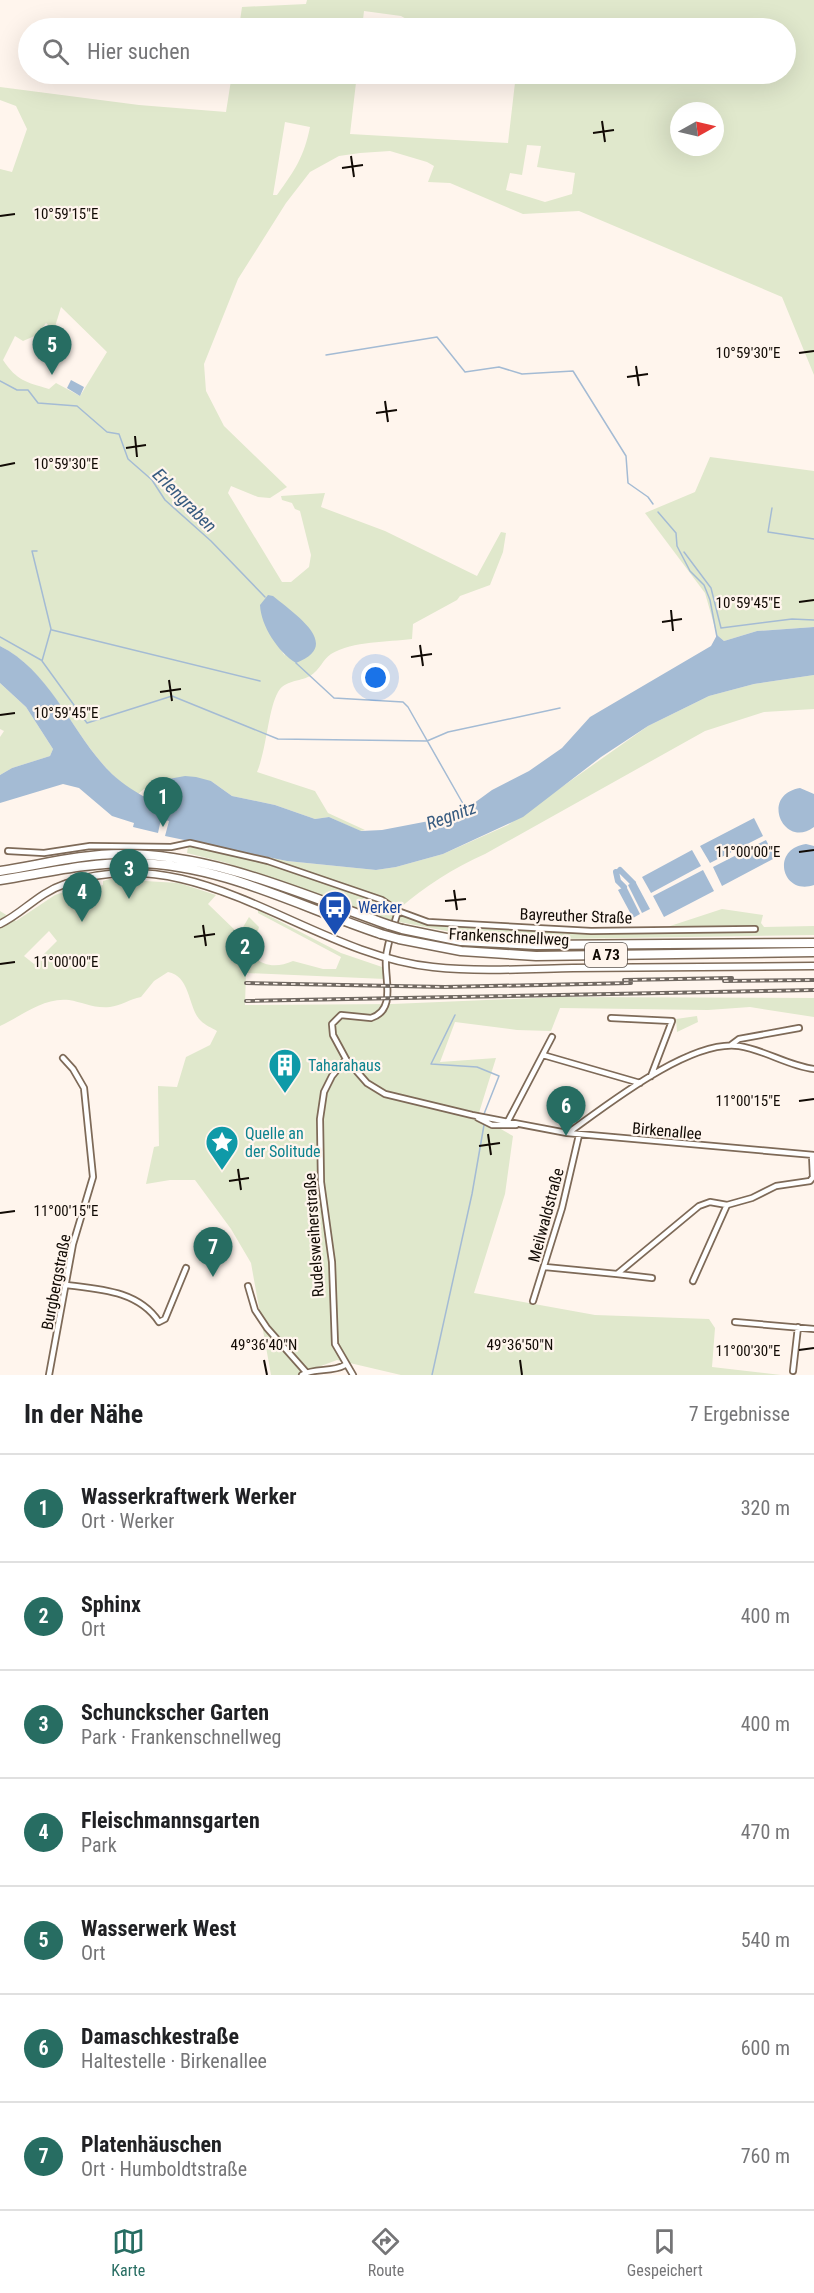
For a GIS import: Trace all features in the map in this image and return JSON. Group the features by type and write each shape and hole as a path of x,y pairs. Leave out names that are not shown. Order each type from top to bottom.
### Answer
{"highway":[{"name":"Frankenschnellweg","path":"0,871 99,855 169,857 225,869 402,929 461,941 536,945 814,943"},
{"name":"Frankenschnellweg","path":"0,880 107,863 166,865 222,877 381,934 461,951 536,956 814,952"}],"main road":[{"path":"0,924 41,894 66,883 104,875 148,874 187,880 229,893 345,945 386,959 459,969 814,966"}],"street":[{"path":"8,850 44,853 90,846 171,847 190,843 268,861 386,902 398,911 386,959 387,997 382,1011 371,1018 341,1015 333,1021 333,1035 346,1059 367,1083 380,1092 472,1116"},
{"name":"Bayreuther Straße","path":"398,911 428,922 570,930 755,929"},
{"path":"611,1018 672,1021 651,1076"},
{"path":"731,1046 740,1039 799,1028"},
{"path":"508,1122 552,1037"},
{"path":"567,1133 651,1076 700,1052 731,1046 814,1069"},
{"path":"543,1055 640,1083"},
{"name":"Burgbergstraße","path":"49,1375 73,1244 93,1177 84,1088 63,1058"},
{"name":"Rudelsweiherstraße","path":"346,1059 332,1076 324,1092 320,1119 321,1182 332,1262 334,1344 353,1375"},
{"name":"Birkenallee","path":"472,1116 579,1135 813,1155"},
{"name":"Birkenallee","path":"472,1116 492,1125 518,1125"},
{"name":"Meilwaldstraße","path":"532,1301 545,1267 562,1208 579,1135"},
{"path":"617,1274 699,1206 710,1202 727,1205 752,1198 776,1186 810,1181 813,1176 813,1155"},
{"path":"693,1281 727,1205"},
{"path":"545,1267 652,1278"},
{"path":"67,1285 116,1292 148,1309 159,1322 165,1319 186,1268"},
{"path":"248,1286 255,1310 304,1374 331,1370 345,1365"},
{"path":"735,1322 814,1329"},
{"path":"793,1371 798,1327"}],"green space":[{"path":"307,0 814,0 814,375 782,297 579,211 523,214 450,183 428,182 434,166 390,151 339,156 310,172 286,203 238,279 204,364 206,391 224,426 287,487 270,498 258,497 231,486 228,493 282,582 291,582 309,567 311,555 300,511 295,509 292,503 282,500 281,496 325,493 321,507 385,531 477,576 501,532 506,533 503,552 490,585 460,596 457,600 413,624 412,639 360,644 340,650 328,656 310,676 288,683 278,692 257,772 315,791 328,813 365,830 360,831 329,817 315,819 275,805 232,796 211,781 144,789 138,794 118,780 101,762 39,678 21,660 0,646 0,169 12,172 27,129 16,106 0,100 0,87 139,105 226,112 230,84 356,84 350,134 508,143 515,84 796,84 796,18 405,18 364,11 363,18 240,18 242,7 306,4","holes":["285,122 310,127 298,163 277,195 273,195","527,145 541,146 537,167 575,173 572,194 545,202 506,190 510,173 522,175","61,307 107,352 80,396 56,383 49,389 28,382 18,377 3,360 15,336 23,341 37,335 46,323 54,330","268,595 285,656 274,639"]},
{"path":"710,457 814,471 814,627 757,631 724,641 717,635 705,593 645,513 695,492"},
{"path":"814,675 814,709 764,712 705,731 450,872 400,908 429,920 593,929 661,929 722,909 763,915 761,923 764,927 814,926 814,935 559,939 473,936 394,921 227,863 187,853 189,840 287,861 376,870 443,854 508,825 648,726 709,696 754,684"},
{"path":"0,683 26,707 53,749 50,756 12,768 0,775 0,737 4,731 0,729"},
{"path":"110,879 179,883 216,895 208,904 239,934 249,917 259,927 251,954 265,964 281,965 293,961 323,969 336,969 341,957 258,913 258,910 341,953 382,967 385,979 246,973 245,1005 392,1004 560,997 814,998 814,1017 750,1007 708,1010 560,1008 551,1031 517,1030 455,1022 440,1062 496,1058 478,1116 513,1136 505,1194 474,1293 595,1315 709,1319 715,1328 712,1367 781,1375 401,1375 337,1360 297,1375 271,1375 251,1263 231,1229 195,1180 170,1180 146,1184 154,1147 159,1146 158,1086 177,1087 186,1057 210,1045 217,1031 197,1016 181,980 168,972 154,981 141,997 110,1007 69,1000 50,1001 0,1026 0,911 16,921 55,895 85,885 86,889 103,885 103,881","holes":["49,931 57,941 34,964 24,956"]},
{"path":"697,1016 698,1022 677,1032 676,1019"}],"water":[{"path":"71,380 84,387 80,396 67,388"},
{"path":"268,595 273,596 292,611 310,629 315,638 315,647 310,656 296,663 272,638 267,630 260,605"},
{"name":"Regnitz","path":"814,627 814,675 754,684 709,696 648,726 601,757 523,817 443,854 396,867 376,870 287,861 165,836 169,821 161,819 158,833 133,827 134,823 112,816 79,788 63,784 0,803 0,775 12,768 50,756 53,749 26,707 0,683 0,646 18,657 48,688 85,742 112,774 150,800 159,794 163,780 185,776 196,777 211,781 232,796 275,805 315,819 329,817 361,831 382,830 429,821 466,809 492,790 529,771 562,748 590,717 711,646 717,635 724,641 757,631"},
{"path":"800,788 814,794 814,827 803,832 793,832 780,819 779,809 781,800 788,793"},
{"path":"754,818 763,836 710,863 700,846"},
{"path":"766,840 775,858 722,886 713,867"},
{"path":"806,844 814,846 814,885 803,887 794,884 788,878 784,870 784,862 795,848"},
{"path":"692,850 701,866 651,893 642,877"},
{"path":"703,870 714,891 664,917 653,896"},
{"path":"635,881 650,909 642,913 628,885"},
{"path":"626,886 640,914 633,918 618,890"}],"waterway":[{"path":"326,355 437,337 465,372 499,367 522,374 573,371 626,456 628,483 648,497 653,504"},
{"name":"Erlengraben","path":"0,381 17,390 28,390 38,403 77,406 107,432 119,434 128,459 152,480 165,500 211,541 265,597"},
{"path":"772,508 768,532 814,539"},
{"path":"658,512 676,533 677,546 690,571 704,585 710,600 717,637"},
{"path":"37,551 32,551 51,629 42,661 87,723 172,696 278,739 427,741 448,732 560,708"},
{"path":"684,552 711,588 721,628 792,619 814,620"},
{"path":"52,630 260,681"},
{"path":"0,637 41,660"},
{"name":"Erlengraben","path":"296,663 334,698 403,702 466,809"},
{"path":"620,870 633,883"},
{"path":"616,872 618,881 624,887"},
{"path":"455,1015 431,1064 477,1067 499,1076 484,1114"},
{"path":"432,1375 472,1194 484,1125"}],"railway":[{"path":"624,980 732,978"},
{"path":"724,981 814,980"},
{"path":"246,983 445,987 631,983"},
{"path":"246,1001 814,990"}],"place":[{"name":"Wasserwerk West","path":"52,375"},
{"name":"Wasserkraftwerk Werker","path":"163,827"},
{"name":"Schunckscher Garten","path":"129,899"},
{"name":"Fleischmannsgarten","path":"82,922"},
{"name":"Werker","path":"335,936"},
{"name":"Sphinx","path":"245,977"},
{"name":"Taharahaus","path":"285,1094"},
{"name":"Damaschkestraße","path":"566,1136"},
{"name":"Quelle an der Solitude","path":"222,1171"},
{"name":"Platenhäuschen","path":"213,1277"}]}
